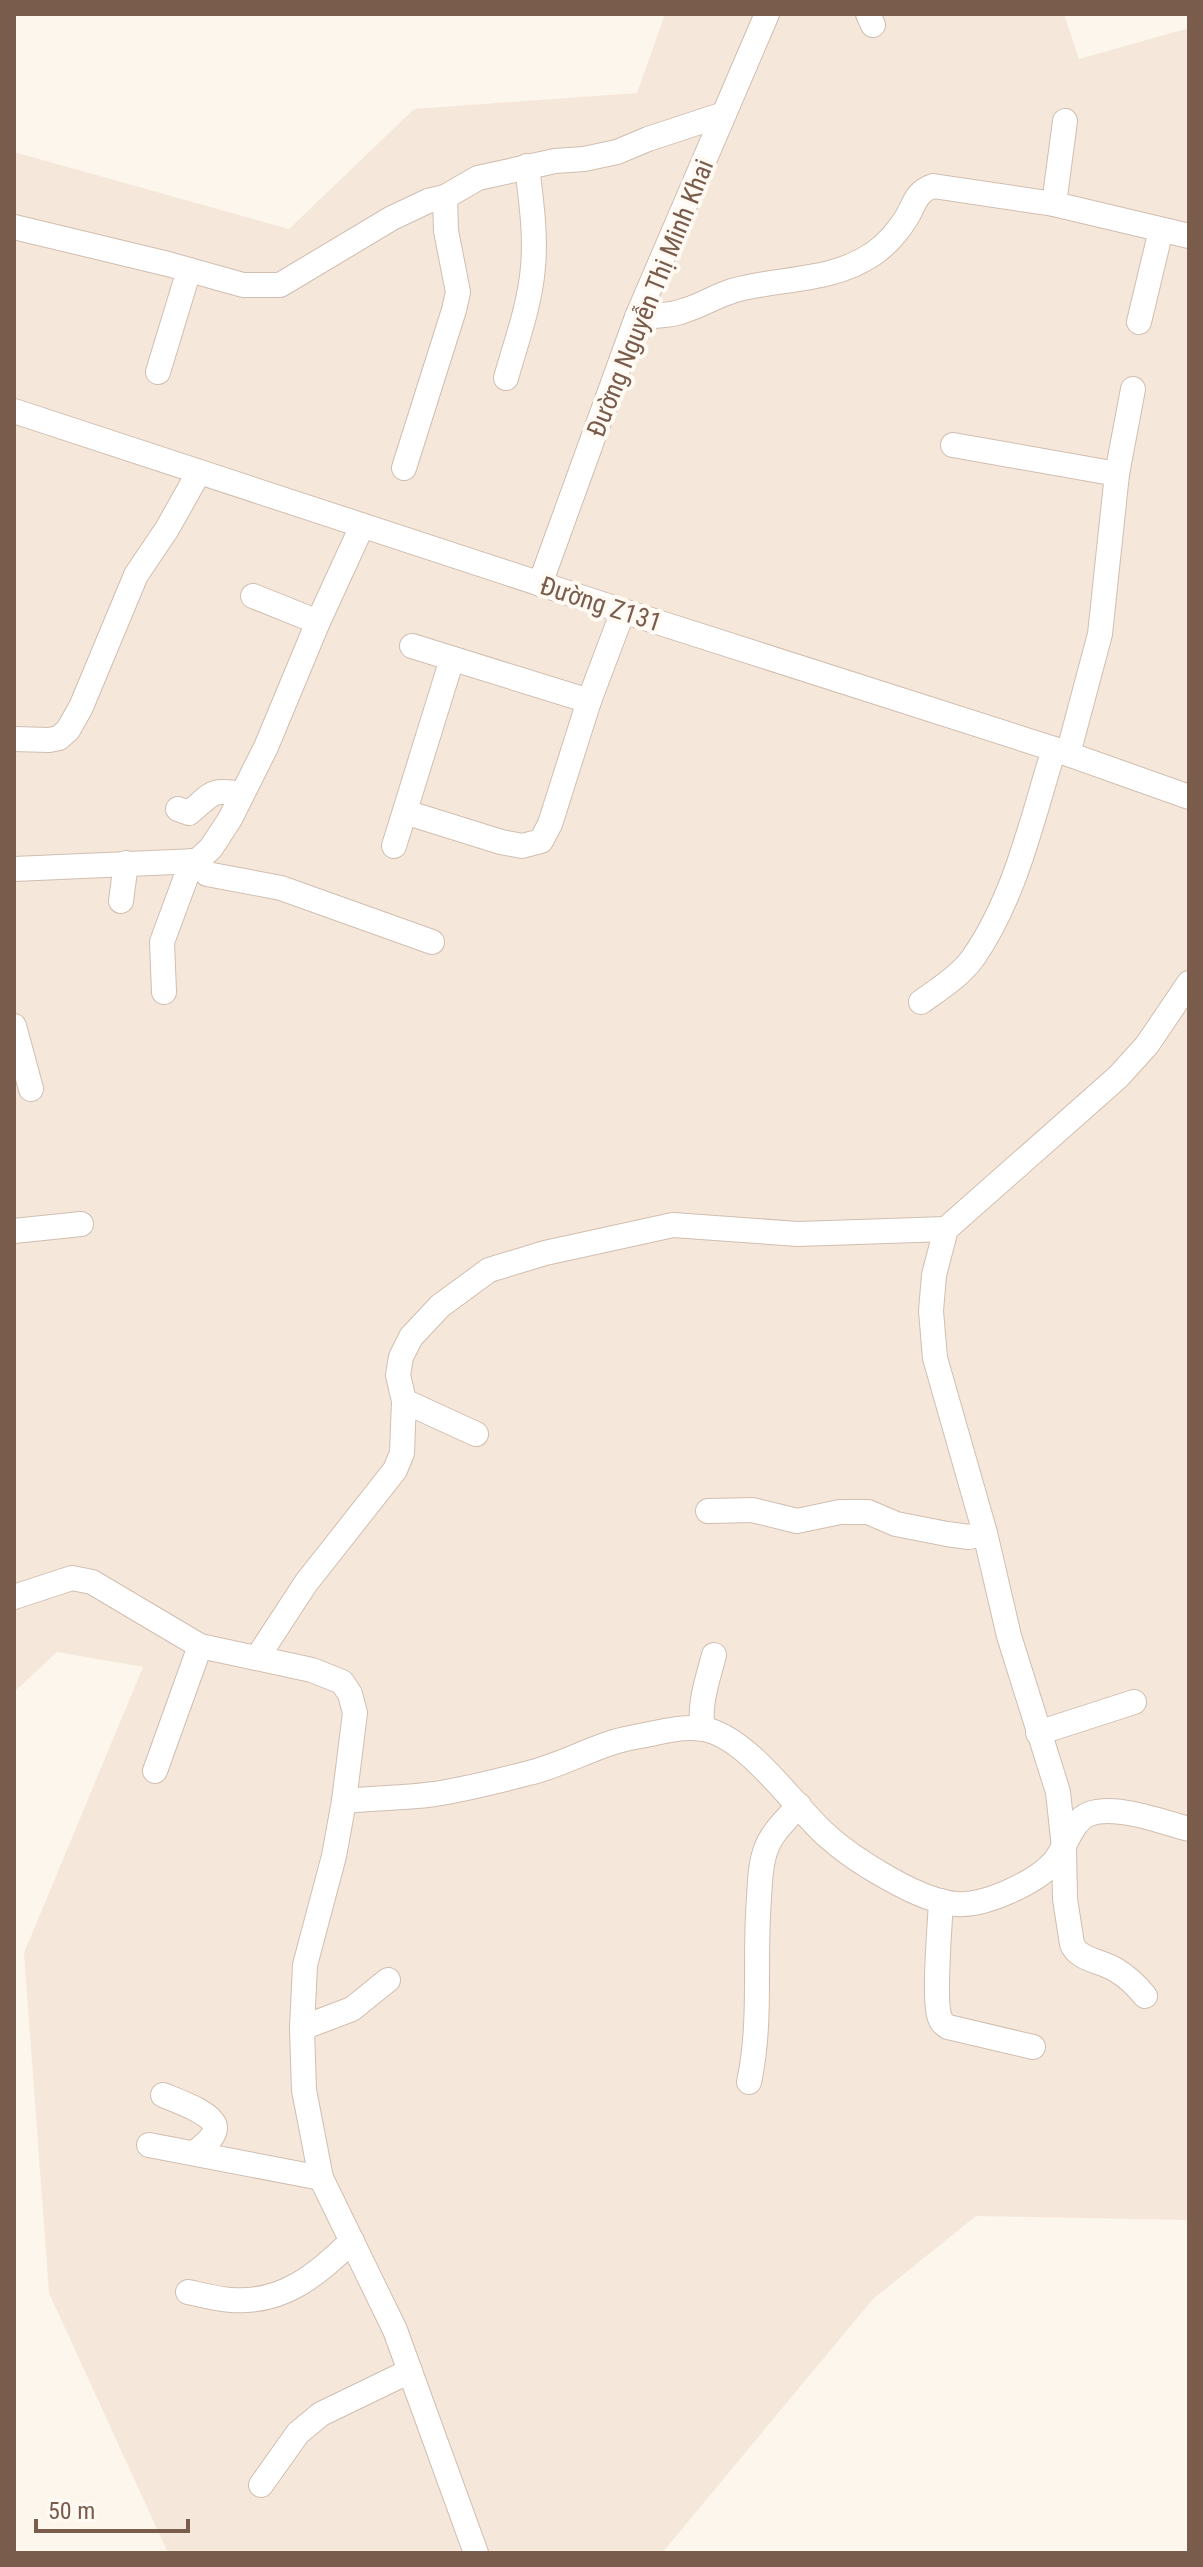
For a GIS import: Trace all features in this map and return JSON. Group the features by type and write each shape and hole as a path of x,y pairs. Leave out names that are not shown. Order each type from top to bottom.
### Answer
{"street":[{"name":"Đường Nguyễn Thị Minh Khai","path":"540,584 637,317 767,14"},
{"path":"14,227 243,285 280,285 392,218 428,201 445,197 478,178 527,166 617,152 724,114"},
{"path":"1054,204 1065,121"},
{"path":"506,378 528,299 533,268 534,237 527,166"},
{"path":"637,317 684,311 732,291 840,272 875,253 898,229 916,196 933,186 1054,204 1189,236"},
{"path":"404,468 458,292 446,231 445,197"},
{"path":"1139,322 1161,230"},
{"path":"158,372 189,270"},
{"path":"921,1002 972,959 1007,897 1061,752 1100,634 1117,474 1133,389"},
{"name":"Đường Z131","path":"14,411 1061,752 1189,797"},
{"path":"953,445 1117,474"},
{"path":"14,739 49,740 59,738 68,730 81,707 136,575 167,529 199,472"},
{"path":"164,992 162,942 194,861 211,848 266,747 362,526"},
{"path":"253,596 318,622"},
{"path":"405,812 501,842 522,846 541,841 550,824 589,701 623,611"},
{"path":"412,646 589,701"},
{"path":"394,846 452,659"},
{"path":"178,809 189,813 209,794 222,790 242,794"},
{"path":"14,869 194,861 207,874 281,888 432,942"},
{"path":"121,901 126,863"},
{"path":"1145,1996 1131,1980 1074,1949 1065,1899 1058,1792 1009,1636 985,1533 935,1358 931,1311 934,1275 946,1229 1118,1077 1147,1045 1189,983"},
{"path":"14,1026 31,1089"},
{"path":"14,1231 81,1224"},
{"path":"257,1658 306,1583 395,1470 402,1453 404,1401 398,1375 401,1357 411,1337 440,1306 489,1270 572,1246 673,1225 798,1234 946,1229"},
{"path":"404,1401 476,1434"},
{"path":"708,1511 752,1510 797,1521 840,1512 868,1512 896,1524 947,1534 969,1537 985,1533"},
{"path":"14,1597 72,1578 92,1582 200,1646 329,1675 342,1682 350,1694 355,1713 344,1801 334,1856 305,1965 302,2028 304,2090 321,2178 395,2330 476,2553"},
{"path":"155,1771 200,1646"},
{"path":"703,1729 703,1704 714,1655"},
{"path":"1038,1733 1134,1702"},
{"path":"344,1801 434,1794 532,1772 616,1741 682,1728 719,1734 748,1754 824,1833 857,1859 906,1887 958,1905 980,1902 1015,1889 1040,1874 1054,1862 1086,1815 1106,1810 1189,1829"},
{"path":"749,2082 755,2054 756,1931 761,1868 774,1833 799,1805"},
{"path":"941,1901 938,2015 943,2023 948,2027 1033,2047"},
{"path":"302,2028 352,2009 388,1980"},
{"path":"163,2095 213,2121 215,2128 212,2136 195,2153"},
{"path":"149,2145 321,2178"},
{"path":"188,2292 231,2300 276,2293 309,2279 352,2241"},
{"path":"261,2485 298,2433 321,2414 410,2371"}],"shaded area":[{"path":"665,14 1064,14 1079,59 1189,28 1189,2220 976,2216 873,2299 662,2553 168,2553 49,2293 24,1953 143,1667 57,1652 14,1692 14,152 289,229 414,109 637,93"}]}
